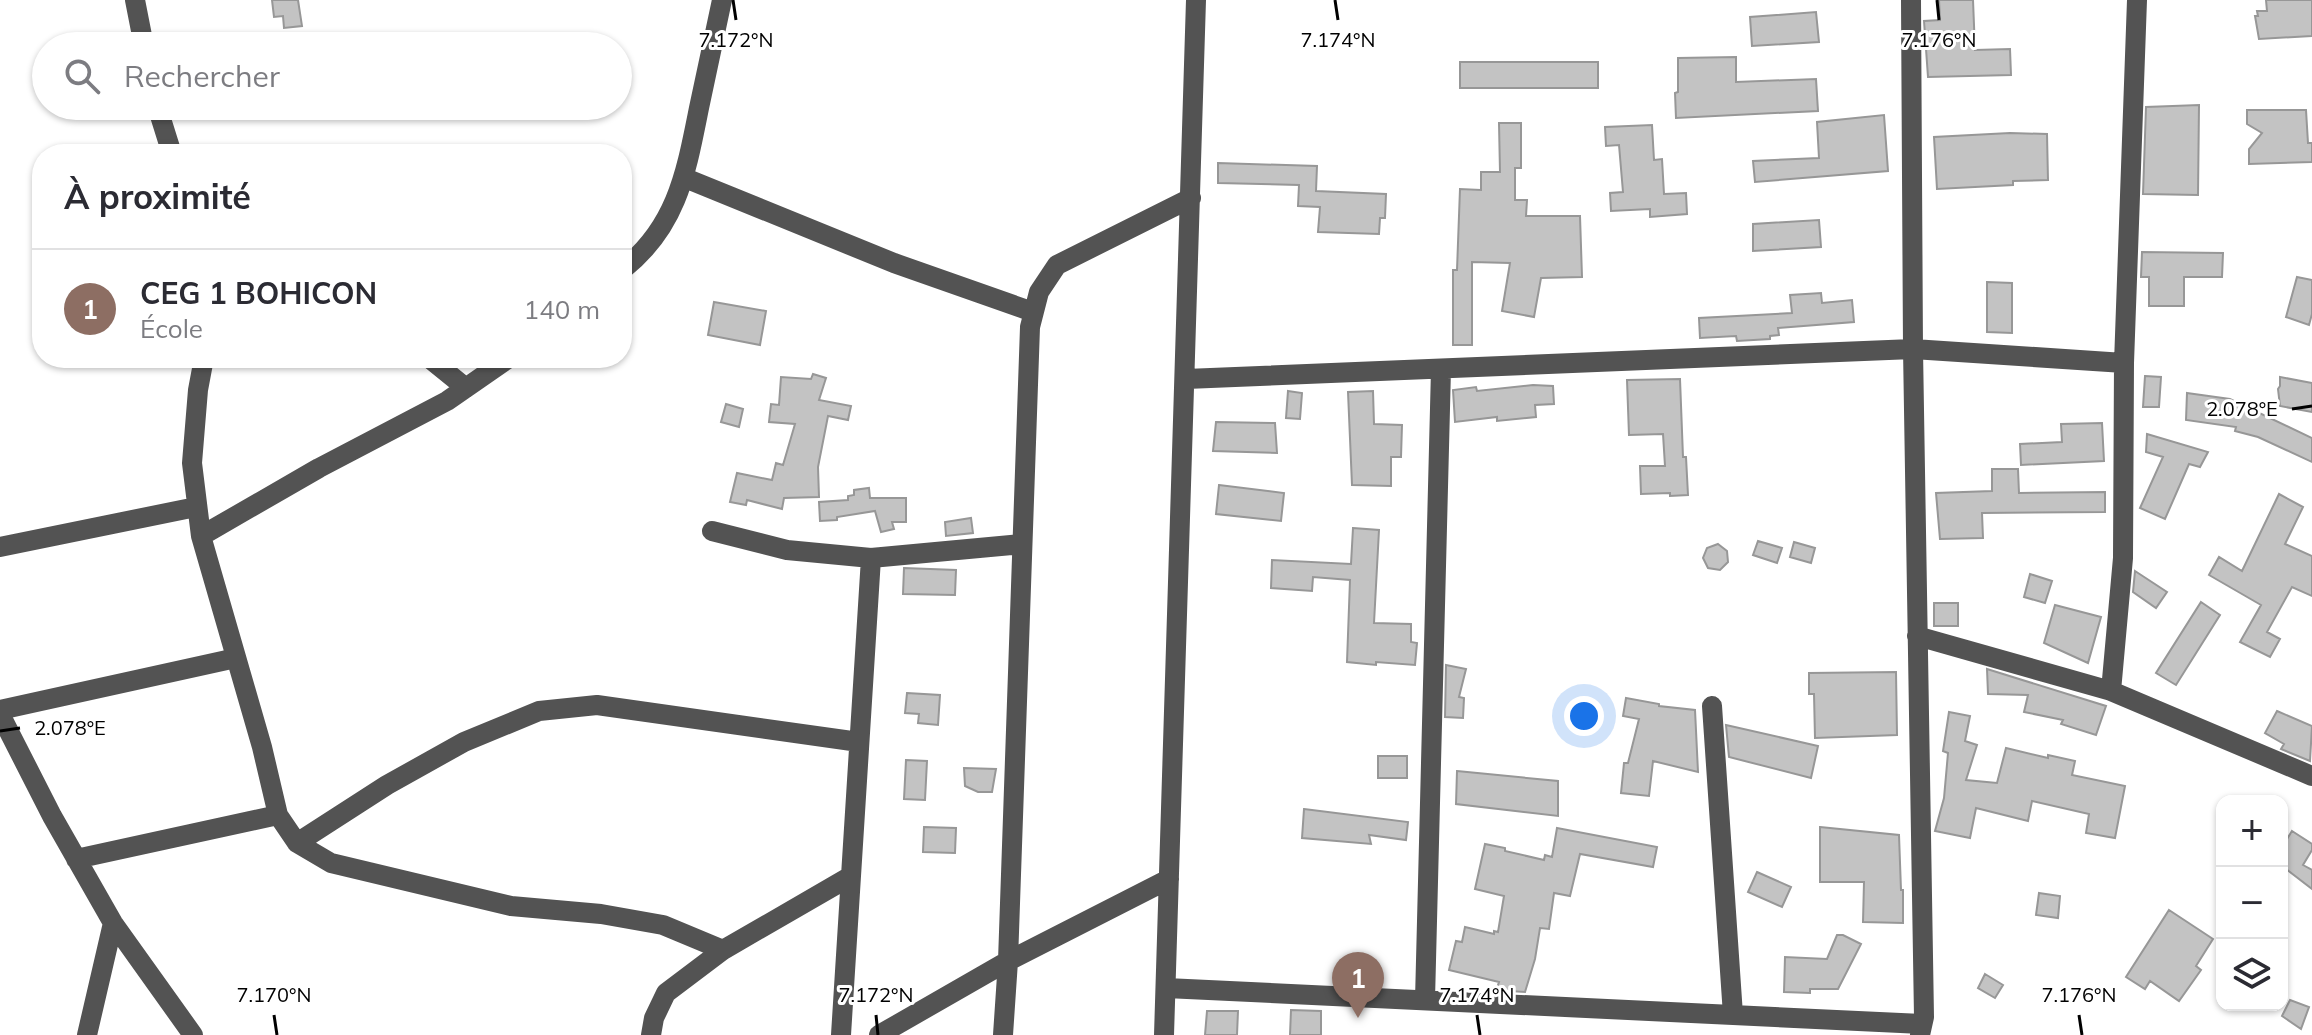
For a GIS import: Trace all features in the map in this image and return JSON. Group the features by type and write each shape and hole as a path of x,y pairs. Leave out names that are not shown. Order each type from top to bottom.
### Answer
{"street":[{"path":"135,0 141,32"},
{"path":"632,262 641,255 670,212 685,178 722,0"},
{"path":"1164,1035 1196,0"},
{"path":"1166,988 1733,1015 1921,1030 1911,0"},
{"path":"2111,691 2123,558 2124,363 2137,0"},
{"path":"161,120 169,144"},
{"path":"685,178 894,263 1033,312"},
{"path":"1003,1035 1033,312 1039,292 1057,265 1191,198"},
{"path":"1186,379 1913,349 2124,363"},
{"path":"202,368 192,463 201,536 262,747 278,815 297,843 331,863 511,906 601,914 663,925 723,950"},
{"path":"441,368 466,388"},
{"path":"201,536 319,468 447,401 495,368"},
{"path":"1425,1000 1441,369"},
{"path":"0,547 196,507"},
{"path":"712,531 787,550 871,558 1022,544"},
{"path":"841,1035 871,558"},
{"path":"1917,636 2111,691 2312,776"},
{"path":"193,1035 113,923 76,859 0,712 236,658"},
{"path":"297,843 387,785 464,742 539,711 597,705 859,742"},
{"path":"1712,706 1733,1015"},
{"path":"76,859 278,815"},
{"path":"651,1035 654,1018 666,993 723,950 851,876"},
{"path":"879,1035 1008,961 1169,879"},
{"path":"87,1035 113,923"}],"building":[{"path":"272,0 298,0 302,26 284,28 283,16 274,17"},
{"path":"1939,0 1973,0 1975,50 2010,49 2011,75 1928,77 1924,21 1940,20"},
{"path":"2266,0 2312,0 2312,36 2259,39 2255,16 2258,16 2257,11 2267,11"},
{"path":"1816,12 1819,42 1752,46 1750,17"},
{"path":"1736,57 1736,82 1816,79 1818,111 1676,118 1678,58"},
{"path":"1460,62 1598,62 1598,88 1460,88"},
{"path":"2199,105 2198,195 2143,194 2146,107"},
{"path":"2247,110 2306,110 2312,162 2249,164 2249,149 2262,133 2247,124"},
{"path":"1884,115 1888,171 1755,182 1753,161 1819,158 1817,122"},
{"path":"1499,123 1521,123 1521,168 1515,168 1515,200 1527,200 1526,216 1580,216 1582,277 1541,278 1534,317 1502,311 1510,263 1472,262 1472,345 1453,345 1453,270 1457,270 1460,189 1481,190 1481,172 1500,172"},
{"path":"1652,125 1654,160 1662,159 1664,194 1686,193 1687,214 1650,217 1650,209 1611,211 1610,193 1623,192 1619,145 1606,146 1605,127"},
{"path":"2047,134 2048,180 1937,189 1934,137"},
{"path":"1218,163 1317,166 1316,191 1386,194 1385,218 1380,218 1379,234 1318,232 1320,207 1298,206 1299,185 1218,183"},
{"path":"1819,220 1821,247 1753,251 1753,224"},
{"path":"2142,252 2223,253 2222,277 2184,277 2184,306 2149,306 2149,277 2141,277"},
{"path":"2297,277 2312,280 2309,325 2286,317"},
{"path":"1987,282 2012,283 2012,333 1987,332"},
{"path":"1821,293 1822,303 1852,300 1854,322 1778,328 1779,335 1770,336 1770,339 1737,341 1736,336 1700,338 1699,318 1792,313 1790,295"},
{"path":"714,302 766,311 760,345 708,335"},
{"path":"813,374 826,378 819,400 851,406 848,420 828,416 818,467 819,497 784,498 782,509 747,500 746,505 730,502 737,473 772,480 776,463 783,465 795,424 769,422 771,404 779,405 781,377 811,379"},
{"path":"2145,376 2161,377 2159,407 2143,407"},
{"path":"2280,377 2312,383 2312,412 2280,406"},
{"path":"1680,379 1688,495 1641,494 1640,466 1665,466 1663,434 1629,435 1627,380"},
{"path":"1553,386 1554,404 1535,405 1536,417 1497,421 1497,417 1455,422 1453,390 1476,387 1477,391"},
{"path":"1288,391 1302,393 1300,419 1286,418"},
{"path":"1373,391 1374,424 1402,425 1401,457 1391,457 1391,486 1352,485 1348,392"},
{"path":"2187,393 2230,399 2312,438 2312,462 2258,437 2235,431 2236,427 2186,420"},
{"path":"726,404 743,409 739,427 721,422"},
{"path":"1216,422 1275,423 1277,453 1213,451"},
{"path":"2102,423 2104,461 2021,465 2020,444 2062,442 2061,424"},
{"path":"2147,434 2208,452 2200,467 2189,464 2165,519 2140,508 2163,457 2146,452"},
{"path":"1992,469 2018,469 2019,493 2105,492 2105,512 1982,513 1983,538 1940,539 1936,493 1992,491"},
{"path":"1219,485 1284,493 1281,521 1216,514"},
{"path":"869,488 870,498 906,498 906,522 892,522 894,529 881,532 875,511 820,521 819,502 848,500 848,496 854,495 854,490"},
{"path":"2279,494 2303,507 2285,544 2312,556 2312,596 2292,587 2267,632 2280,639 2270,657 2240,642 2261,605 2209,575 2219,557 2242,571"},
{"path":"971,518 973,533 946,536 945,522"},
{"path":"1353,528 1379,530 1374,623 1411,624 1411,642 1417,643 1415,665 1347,662 1350,580 1313,577 1312,591 1271,588 1272,560 1351,564"},
{"path":"1758,541 1782,548 1777,563 1753,555"},
{"path":"1794,542 1815,548 1811,563 1790,557"},
{"path":"1718,544 1727,551 1728,562 1720,570 1708,568 1703,558 1707,548"},
{"path":"904,568 956,570 955,595 903,594"},
{"path":"2135,571 2167,592 2156,608 2133,592"},
{"path":"2030,574 2052,581 2045,603 2024,597"},
{"path":"2201,602 2220,615 2176,685 2156,673"},
{"path":"1934,603 1958,603 1958,626 1934,626"},
{"path":"2055,605 2101,617 2088,663 2044,643"},
{"path":"1446,665 1466,669 1459,697 1464,698 1463,718 1445,717"},
{"path":"1987,669 2106,706 2096,735 2061,724 2063,720 2024,712 2028,695 1988,694"},
{"path":"1896,672 1897,735 1815,738 1814,694 1809,694 1809,673"},
{"path":"907,693 940,695 938,725 918,723 919,714 905,713"},
{"path":"1626,698 1695,710 1698,772 1653,761 1649,796 1621,793 1624,763 1628,763 1639,719 1623,716"},
{"path":"2277,711 2312,726 2310,761 2281,749 2284,744 2265,733"},
{"path":"1949,712 1970,716 1965,741 1977,745 1966,780 1997,783 2006,748 2075,761 2072,775 2125,786 2115,838 2086,833 2089,814 2032,801 2028,821 1976,808 1970,838 1935,831 1944,798 1948,753 1943,751"},
{"path":"1726,725 1818,746 1811,778 1729,757"},
{"path":"1378,756 1407,756 1407,778 1378,778"},
{"path":"906,760 927,761 925,800 904,799"},
{"path":"964,768 996,769 992,792 978,792 965,786"},
{"path":"1457,771 1558,781 1558,816 1456,804"},
{"path":"1304,809 1408,822 1406,840 1369,835 1371,844 1302,838"},
{"path":"924,827 956,828 955,853 923,852"},
{"path":"1820,827 1899,835 1903,923 1863,922 1864,882 1820,882"},
{"path":"1557,828 1657,847 1653,867 1580,854 1570,896 1554,893 1549,929 1540,928 1525,992 1497,988 1499,982 1449,970 1456,941 1462,942 1465,927 1494,934 1494,931 1498,932 1504,896 1475,889 1485,844 1544,860 1545,855 1552,857"},
{"path":"2292,831 2312,844 2303,865 2312,870 2312,889 2288,871 2288,837"},
{"path":"1757,872 1791,887 1782,907 1748,892"},
{"path":"2039,893 2060,896 2058,918 2036,915"},
{"path":"2169,910 2213,939 2196,966 2201,970 2179,1001 2150,981 2145,989 2126,977"},
{"path":"1837,935 1861,944 1838,989 1810,989 1810,993 1784,992 1785,957 1827,959"},
{"path":"1985,974 2003,985 1995,998 1978,988"},
{"path":"2290,1000 2309,1007 2301,1029 2282,1016 2288,1011"},
{"path":"1291,1010 1321,1011 1321,1035 1290,1035"},
{"path":"1207,1011 1238,1011 1237,1035 1205,1035"}],"place":[{"name":"CEG 1 BOHICON","path":"1358,1018"}]}
